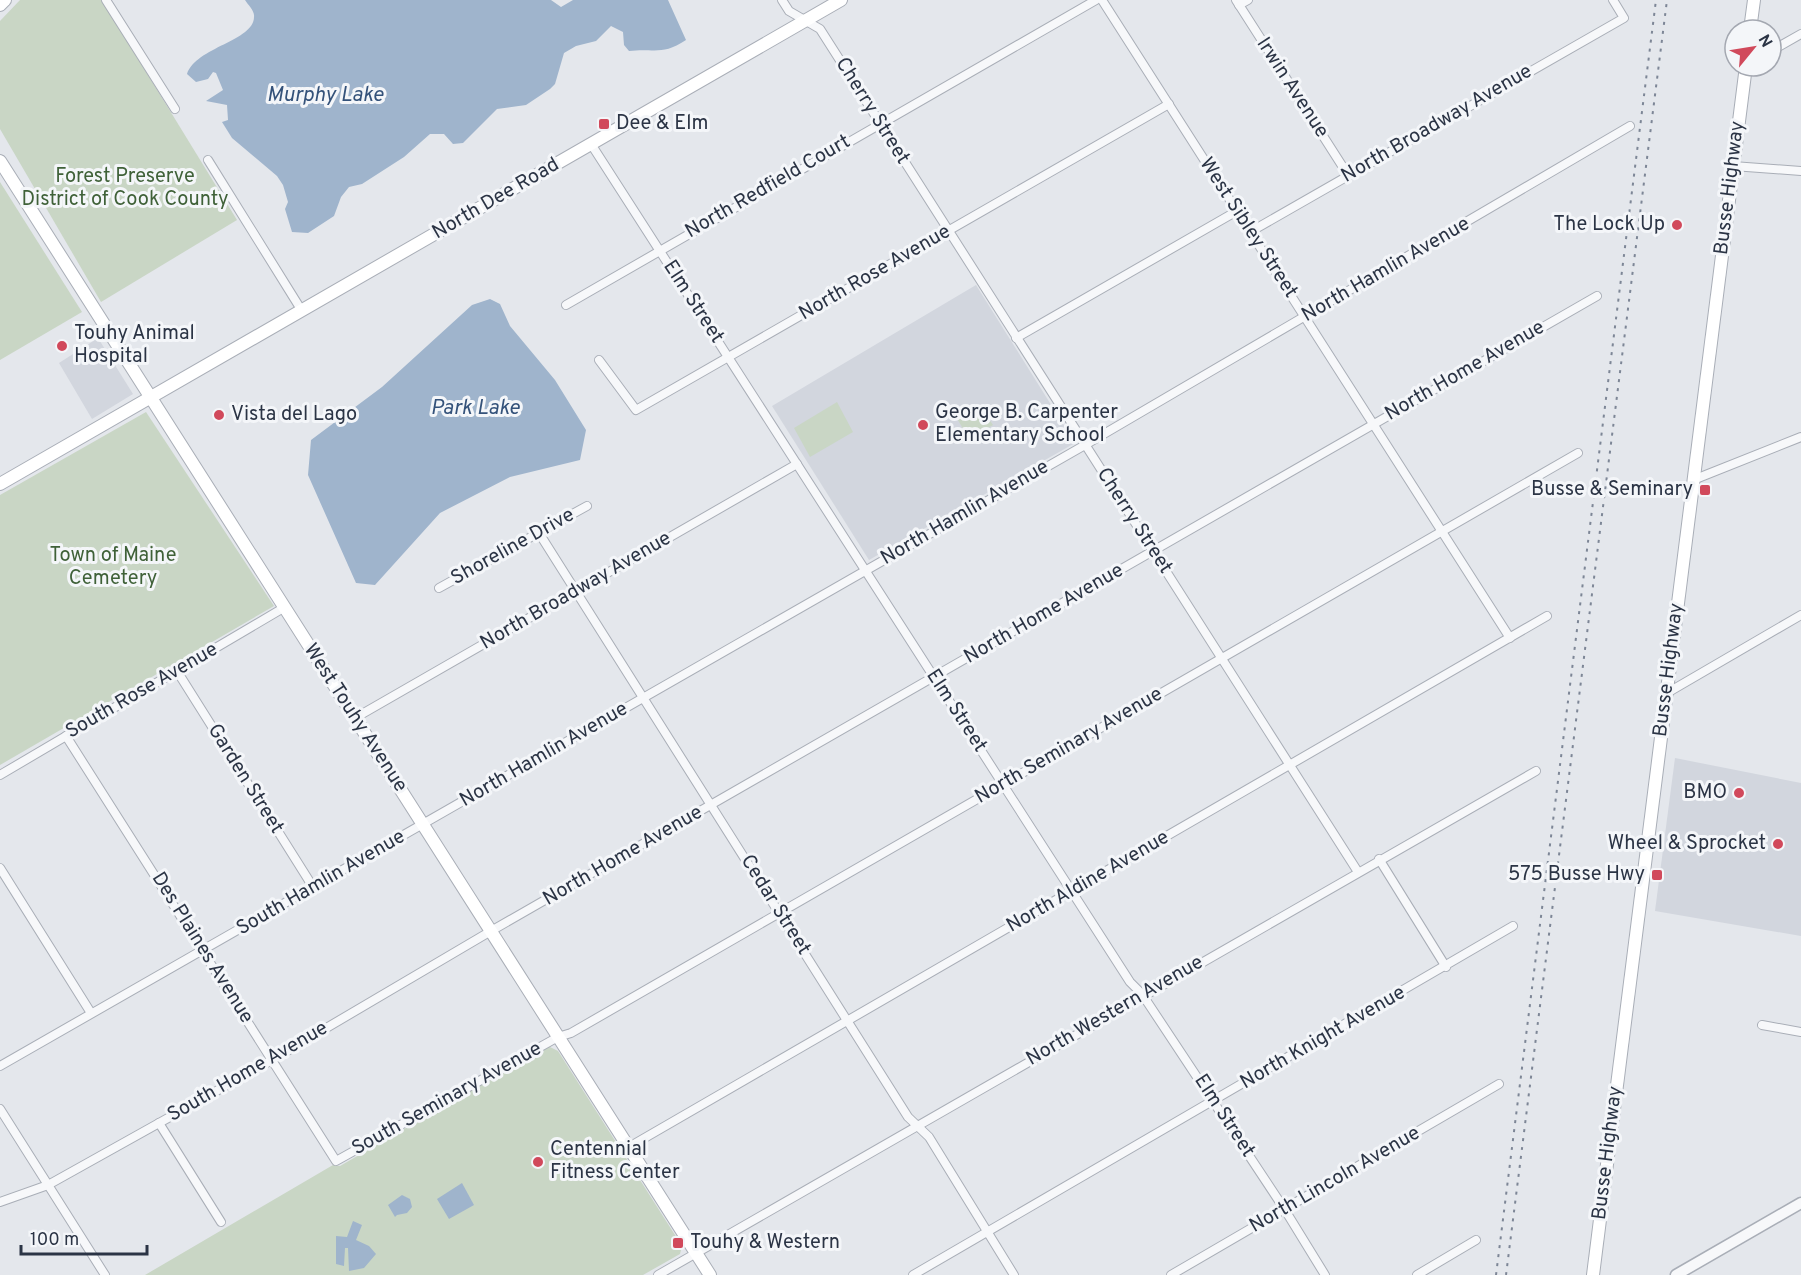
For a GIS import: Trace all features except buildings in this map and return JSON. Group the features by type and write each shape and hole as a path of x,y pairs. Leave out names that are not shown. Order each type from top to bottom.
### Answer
{"main road":[{"path":"0,5 5,0"},
{"name":"North Dee Road","path":"0,484 841,0"},
{"path":"1752,18 1754,0"},
{"name":"Busse Highway","path":"1595,1272 1744,78"},
{"name":"West Touhy Avenue","path":"0,161 710,1275"}],"street":[{"path":"106,0 176,109"},
{"name":"Cherry Street","path":"782,0 789,11 820,29 1358,872"},
{"name":"North Redfield Court","path":"566,304 1096,0"},
{"name":"West Sibley Street","path":"1102,0 1510,638"},
{"path":"1237,3 1248,0"},
{"name":"North Broadway Avenue","path":"1251,232 1624,18 1612,0"},
{"name":"Irwin Avenue","path":"1237,3 1348,175"},
{"path":"1783,44 1801,34"},
{"name":"North Rose Avenue","path":"599,360 636,411 1169,104"},
{"name":"North Hamlin Avenue","path":"423,825 1085,445 1630,126"},
{"name":"Elm Street","path":"591,144 1071,891 1130,982 1142,994 1214,1100 1324,1275"},
{"path":"208,160 302,311"},
{"path":"1733,166 1801,171"},
{"path":"1016,338 1237,211"},
{"name":"North Home Avenue","path":"491,931 1597,296"},
{"path":"1694,480 1801,437"},
{"name":"North Seminary Avenue","path":"558,1037 571,1033 1578,453"},
{"name":"North Broadway Avenue","path":"355,718 797,464"},
{"name":"Shoreline Drive","path":"439,588 587,506"},
{"name":"Cedar Street","path":"538,533 712,804 908,1117 929,1137 1014,1275"},
{"name":"South Rose Avenue","path":"0,775 285,607"},
{"path":"1666,693 1801,615"},
{"name":"North Aldine Avenue","path":"629,1147 1547,616"},
{"name":"Garden Street","path":"177,671 313,887"},
{"name":"Des Plaines Avenue","path":"66,736 336,1161"},
{"name":"North Western Avenue","path":"658,1275 918,1127 1142,994 1536,771"},
{"name":"South Hamlin Avenue","path":"0,1066 423,825"},
{"path":"1379,860 1446,967"},
{"path":"0,868 91,1013"},
{"name":"North Knight Avenue","path":"913,1275 1513,926"},
{"name":"South Home Avenue","path":"0,1202 48,1185 272,1060 491,931"},
{"path":"1762,1025 1801,1032"},
{"name":"South Seminary Avenue","path":"336,1161 558,1037"},
{"name":"North Lincoln Avenue","path":"1171,1275 1499,1084"},
{"path":"0,1110 105,1275"},
{"path":"159,1123 221,1222"},
{"path":"1676,1275 1801,1203"},
{"path":"1417,1275 1476,1240"}],"shaded area":[{"name":"George B. Carpenter Elementary School","path":"976,285 1075,443 869,560 772,406"},
{"path":"98,338 133,394 92,419 59,363"},
{"path":"1675,758 1801,783 1801,936 1655,911"}],"green space":[{"name":"Forest Preserve District of Cook County","path":"20,0 102,0 237,220 101,302 0,129 0,21"},
{"path":"0,182 82,312 0,360"},
{"path":"837,402 853,432 810,457 794,428"},
{"path":"966,409 986,415 993,425 969,439 955,415"},
{"name":"Town of Maine Cemetery","path":"146,412 274,606 0,765 0,495"},
{"path":"548,1046 558,1051 682,1246 680,1254 643,1275 145,1275 333,1165 340,1166"}],"water":[{"name":"Murphy Lake","path":"245,0 551,0 561,7 573,0 668,0 686,40 664,50 629,51 624,45 623,32 611,26 596,41 576,46 564,53 555,84 526,105 497,109 463,143 453,144 444,134 430,134 404,157 362,184 349,187 341,197 334,216 308,233 292,232 285,209 288,202 283,185 277,176 232,138 222,122 228,120 227,105 206,101 223,90 216,73 213,72 208,79 196,82 187,74 192,65 201,57 245,32 251,25 254,15"},
{"name":"Park Lake","path":"490,299 500,304 510,326 555,380 586,430 580,460 510,477 440,513 375,585 356,583 308,475 311,440 382,387 472,305"},
{"path":"462,1183 474,1205 449,1219 437,1199"},
{"path":"402,1195 410,1199 412,1207 407,1213 395,1217 388,1205"},
{"path":"353,1221 362,1225 356,1240 369,1246 376,1254 364,1268 349,1271 348,1248 345,1248 344,1266 336,1264 336,1236 347,1237"}],"railway":[{"path":"1496,1275 1656,0"},
{"path":"1506,1275 1667,0"}],"place":[{"name":"Dee & Elm","path":"604,124"},
{"name":"The Lock Up","path":"1677,225"},
{"name":"Touhy Animal Hospital","path":"62,346"},
{"name":"Vista del Lago","path":"219,415"},
{"name":"George B. Carpenter Elementary School","path":"923,425"},
{"name":"Busse & Seminary","path":"1705,490"},
{"name":"BMO","path":"1739,793"},
{"name":"Wheel & Sprocket","path":"1778,844"},
{"name":"575 Busse Hwy","path":"1657,875"},
{"name":"Centennial Fitness Center","path":"538,1162"},
{"name":"Touhy & Western","path":"678,1243"}]}
